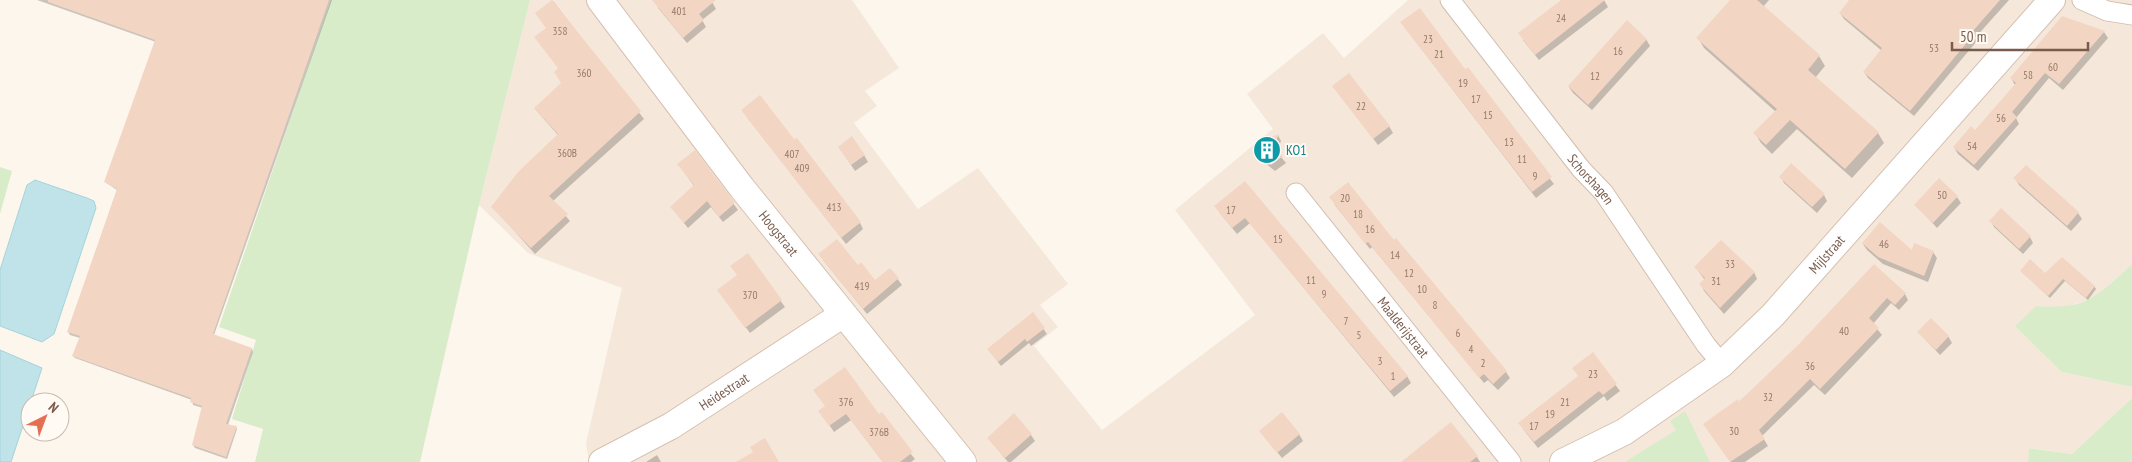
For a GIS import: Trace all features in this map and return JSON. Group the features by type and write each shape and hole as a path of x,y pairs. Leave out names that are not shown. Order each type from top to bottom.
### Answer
{"street":[{"name":"Hoogstraat","path":"600,0 742,188 842,315 963,462"},
{"name":"Schorshagen","path":"1450,0 1581,169 1604,192 1706,345 1722,364"},
{"name":"Mijlstraat","path":"1563,462 1624,432 1722,364 1773,315 2052,0"},
{"path":"2082,0 2107,11 2132,15"},
{"name":"Maalderijstraat","path":"1296,193 1511,462"},
{"name":"Heidestraat","path":"602,462 671,426 842,315"}],"shaded area":[{"path":"530,0 852,0 899,68 865,91 877,106 854,123 918,209 978,168 1068,284 1040,305 1058,327 1034,346 1102,430 1255,315 1175,210 1273,129 1247,94 1323,33 1344,58 1408,0 2132,0 2132,264 2095,298 2062,308 2036,306 2062,372 2132,387 2132,398 2072,454 2030,448 2028,462 589,462 586,443 622,288 528,253 479,205"}],"green space":[{"path":"331,0 530,0 479,205 420,462 255,462 263,429 232,419 256,340 219,327"},
{"path":"0,167 12,171 0,214"},
{"path":"2132,264 2132,387 2062,372 2015,326 2036,306 2067,306 2090,299"},
{"path":"2132,398 2132,462 2028,462 2029,448 2072,454"},
{"path":"1685,411 1710,462 1625,462 1676,430 1670,421"}],"water":[{"path":"35,180 94,201 96,208 54,334 42,342 0,326 0,270 27,185"},
{"path":"0,350 42,368 34,392 20,392 20,435 11,462 0,462"}],"building":[{"path":"48,0 329,0 213,334 252,348 226,424 237,426 226,457 192,445 202,406 190,402 191,398 72,356 80,336 67,332 117,189 104,182 155,40 48,2"},
{"path":"552,0 641,111 549,196 568,214 531,248 491,207 518,172 558,134 534,108 561,83 554,72 558,68 534,37 546,28 535,13"},
{"path":"652,0 716,0 699,14 704,20 683,38"},
{"path":"1561,0 1605,0 1535,55 1518,33"},
{"path":"1730,0 1757,0 1820,55 1808,70 1879,132 1845,169 1790,120 1766,145 1753,133 1777,109 1696,38"},
{"path":"1849,0 2000,0 1972,32 1974,34 1910,111 1863,72 1882,48 1839,13"},
{"path":"1420,8 1465,69 1468,67 1552,177 1532,192 1400,22"},
{"path":"2062,16 2105,31 2059,84 2045,73 2012,112 2017,117 1974,165 1953,147 1971,126 1975,130 2016,83 2010,78"},
{"path":"1627,20 1647,39 1588,105 1568,86"},
{"path":"1349,73 1390,126 1373,139 1332,86"},
{"path":"760,95 794,139 797,138 861,222 841,238 741,110"},
{"name":"KO1","path":"1279,134 1273,147 1283,156 1271,165 1259,155 1254,147 1259,142"},
{"path":"852,136 865,155 851,165 838,147"},
{"path":"695,150 735,203 719,217 707,201 684,223 670,207 694,185 677,164"},
{"path":"1791,163 1825,194 1812,207 1779,177"},
{"path":"2026,165 2079,212 2067,226 2013,178"},
{"path":"1939,178 1958,196 1933,223 1914,205"},
{"path":"1245,181 1408,376 1390,391 1245,218 1232,228 1214,206"},
{"path":"1348,182 1394,240 1396,238 1507,371 1493,384 1484,374 1479,378 1368,242 1365,244 1329,197"},
{"path":"2001,208 2031,236 2019,249 1989,221"},
{"path":"1880,222 1912,250 1914,243 1934,251 1924,276 1878,257 1862,243"},
{"path":"837,239 858,265 861,262 875,280 890,268 899,278 863,309 818,254"},
{"path":"1721,240 1755,272 1720,308 1699,284 1705,278 1694,267"},
{"path":"748,253 782,300 745,328 717,290 737,275 730,266"},
{"path":"2062,257 2095,286 2086,298 2063,279 2048,296 2020,271 2030,259 2045,273"},
{"path":"1874,264 1906,293 1895,305 1887,298 1869,318 1879,328 1820,389 1810,379 1759,430 1765,439 1730,462 1703,424 1738,399 1739,402 1799,344"},
{"path":"1033,312 1045,328 1027,342 1025,339 998,362 987,349"},
{"path":"1931,318 1949,336 1936,350 1917,332"},
{"path":"1593,352 1617,384 1603,395 1599,391 1534,442 1518,423 1578,376 1572,368"},
{"path":"845,367 879,414 882,412 913,452 900,462 883,462 846,414 829,426 818,411 825,406 813,390"},
{"path":"1282,412 1300,434 1277,453 1259,431"},
{"path":"1014,413 1032,434 1005,458 987,438"},
{"path":"1451,422 1478,456 1470,462 1401,462"},
{"path":"765,438 779,462 736,462 753,452 750,447"}],"place":[{"name":"KO1","path":"1267,150"}]}
